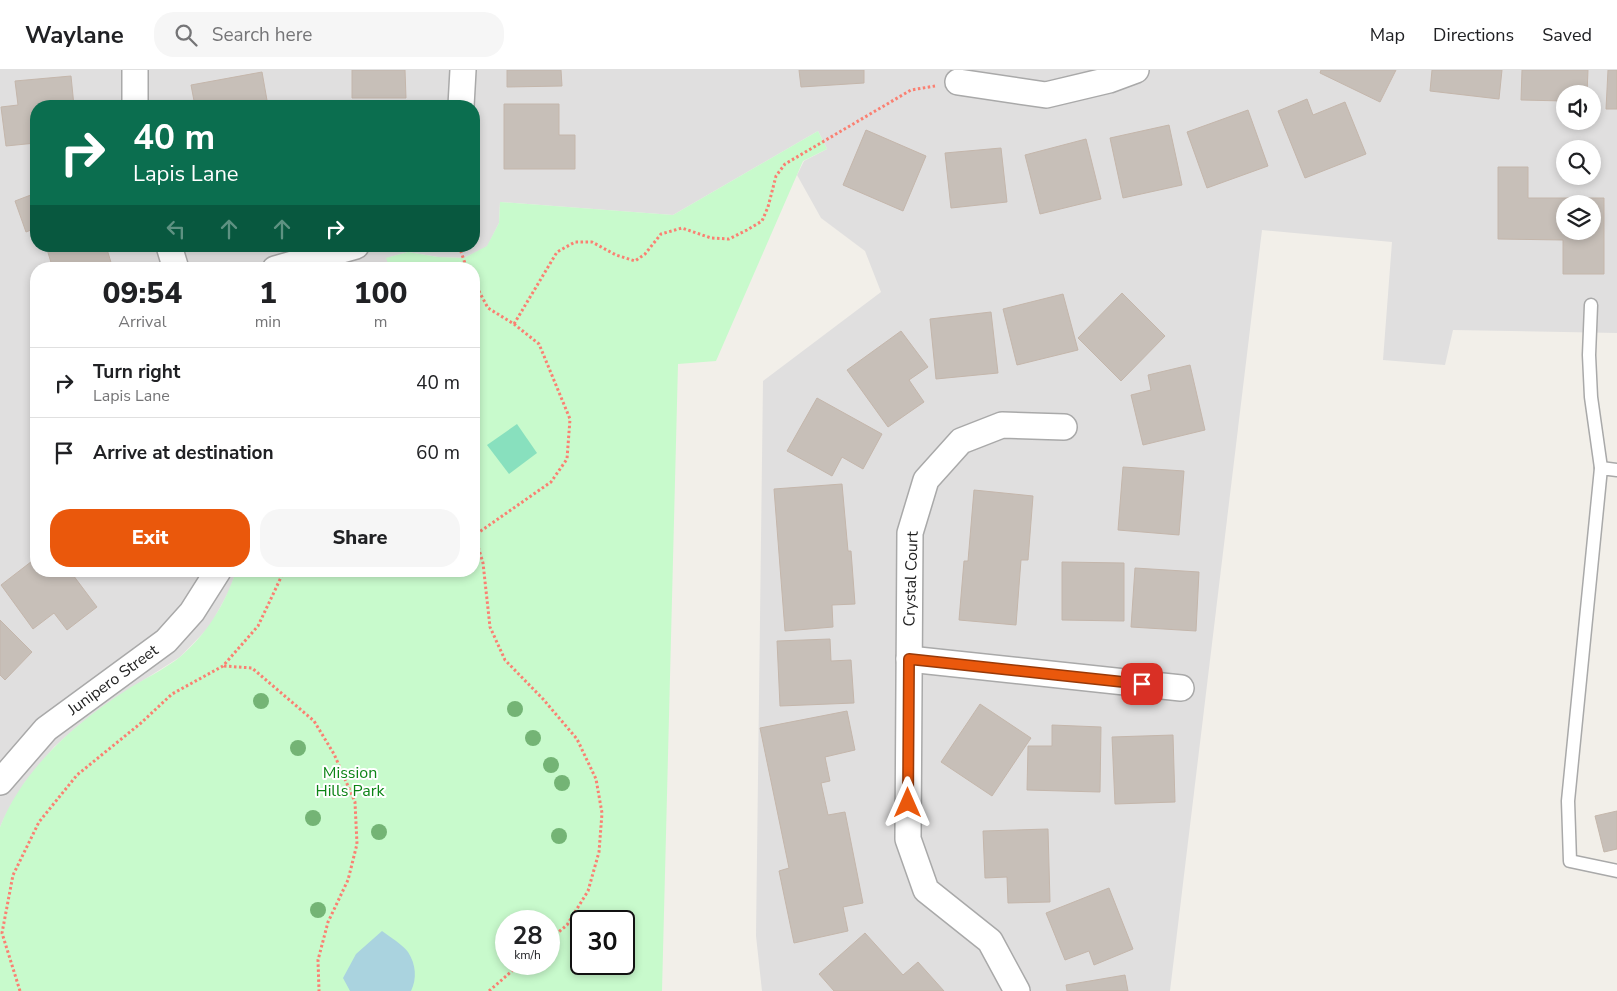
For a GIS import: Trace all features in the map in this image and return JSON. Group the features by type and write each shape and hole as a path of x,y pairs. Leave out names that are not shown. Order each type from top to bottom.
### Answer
{"street":[{"path":"135,70 135,100"},
{"path":"462,100 463,70"},
{"path":"958,82 1046,95 1109,80 1136,70"},
{"path":"300,262 335,252"},
{"name":"Crystal Court","path":"1017,991 990,942 926,890 908,839 910,534 926,480 961,441 1002,425 1064,427"},
{"name":"Junipero Street","path":"0,782 46,729 166,641 192,612 214,577"},
{"path":"909,659 1181,688"}],"lane":[{"path":"1591,305 1589,355 1591,397 1601,468 1568,801 1570,861 1617,871"},
{"path":"1601,468 1617,470"}],"path":[{"path":"514,324 557,252 569,245 575,242 592,242 616,255 635,261 645,254 661,234 682,228 711,238 729,239 762,220 768,207 776,176 785,164 912,90 958,82"},
{"path":"480,293 488,308 514,324 539,344 570,420 567,459 551,482 480,530"},
{"path":"480,556 490,626 505,660 543,699 577,739 596,779 602,813 599,852 588,891 567,926 560,931"},
{"path":"20,991 2,933 13,875 40,822 77,775 142,723 172,694 223,666 258,626 281,577"},
{"path":"223,666 252,668 314,721 334,754 355,802 357,844 348,880 328,922 318,960 318,991"},
{"path":"489,991 507,975"}],"shaded area":[{"path":"0,70 1617,70 1617,333 1453,330 1445,365 1383,360 1392,242 1262,230 1170,991 762,991 756,936 763,381 881,292 865,251 821,218 797,175 804,161 827,149 818,131 673,215 500,202 499,223 487,247 480,250 480,100 30,100 30,252 408,252 387,258 388,262 30,262 30,577 234,577 230,589 210,626 180,657 123,693 80,724 54,747 25,782 0,827"},
{"path":"408,252 477,252 464,258 438,257"}],"green space":[{"name":"Mission Hills Park","path":"818,131 827,149 803,161 716,361 678,364 662,991 0,991 0,827 10,806 36,767 69,733 106,704 180,657 190,648 221,607 234,577 480,577 480,262 387,262 386,258 408,252 438,257 464,258 476,252 480,252 480,250 487,246 499,223 500,202 673,215"},
{"path":"517,424 537,453 509,474 487,445"}],"water":[{"path":"382,931 403,946 413,961 415,972 411,991 350,991 343,978 356,954"}],"building":[{"path":"352,70 405,70 406,98 352,98"},
{"path":"507,70 561,70 562,86 507,87"},
{"path":"799,70 864,70 864,83 801,87"},
{"path":"1321,70 1396,70 1380,102 1320,73"},
{"path":"1432,70 1502,70 1499,99 1430,91"},
{"path":"1522,70 1588,70 1587,85 1556,85 1556,101 1521,100"},
{"path":"1608,70 1617,70 1617,109 1606,109"},
{"path":"262,72 267,100 194,100 191,85"},
{"path":"71,76 73,100 30,100 30,144 6,146 1,107 18,105 15,81"},
{"path":"1307,99 1313,115 1345,102 1366,154 1305,178 1278,111"},
{"path":"504,104 559,104 559,135 575,135 575,169 504,169"},
{"path":"1248,110 1268,166 1207,188 1187,132"},
{"path":"1169,125 1182,185 1123,198 1110,138"},
{"path":"866,130 926,156 903,211 843,185"},
{"path":"1086,139 1101,199 1040,214 1025,155"},
{"path":"1001,148 1007,202 951,208 945,153"},
{"path":"1498,167 1528,167 1528,198 1556,198 1556,240 1498,239"},
{"path":"30,195 30,230 26,232 15,201"},
{"path":"1601,198 1604,198 1604,274 1563,274 1563,240 1601,240"},
{"path":"48,252 108,252 111,262 51,262"},
{"path":"1122,293 1165,336 1121,381 1078,338"},
{"path":"1063,294 1078,350 1017,365 1003,309"},
{"path":"991,312 998,373 936,379 930,319"},
{"path":"901,331 928,367 909,380 924,402 888,427 847,370"},
{"path":"1190,365 1205,430 1143,445 1131,395 1151,390 1148,375"},
{"path":"817,398 882,434 863,469 842,457 832,476 787,451"},
{"path":"1123,467 1184,471 1179,535 1118,530"},
{"path":"842,484 848,551 851,551 855,604 832,605 833,627 785,631 774,489"},
{"path":"974,490 1033,496 1028,560 1021,560 1016,625 959,620 964,561 968,561"},
{"path":"1062,562 1124,563 1124,621 1062,620"},
{"path":"30,563 30,577 74,577 97,607 67,630 54,613 33,629 1,585"},
{"path":"1135,568 1199,572 1196,631 1131,627"},
{"path":"0,620 32,652 5,680 0,675"},
{"path":"830,639 831,661 851,660 854,703 780,706 777,641"},
{"path":"980,704 1031,738 992,796 941,762"},
{"path":"847,711 855,750 825,757 830,781 821,783 828,815 845,812 863,903 843,907 848,931 794,943 779,871 789,868 760,728"},
{"path":"1052,725 1101,727 1100,792 1027,790 1028,746 1052,746"},
{"path":"1173,735 1175,802 1115,804 1112,737"},
{"path":"1617,811 1617,849 1604,852 1595,816"},
{"path":"1048,829 1050,902 1008,903 1007,877 985,878 983,831"},
{"path":"1109,888 1133,949 1094,965 1089,951 1065,960 1046,913"},
{"path":"865,933 903,975 918,962 944,991 834,991 819,974"},
{"path":"1125,975 1128,991 1067,991 1066,985"}],"route":[{"path":"908,803 909,659 1142,684"}]}
